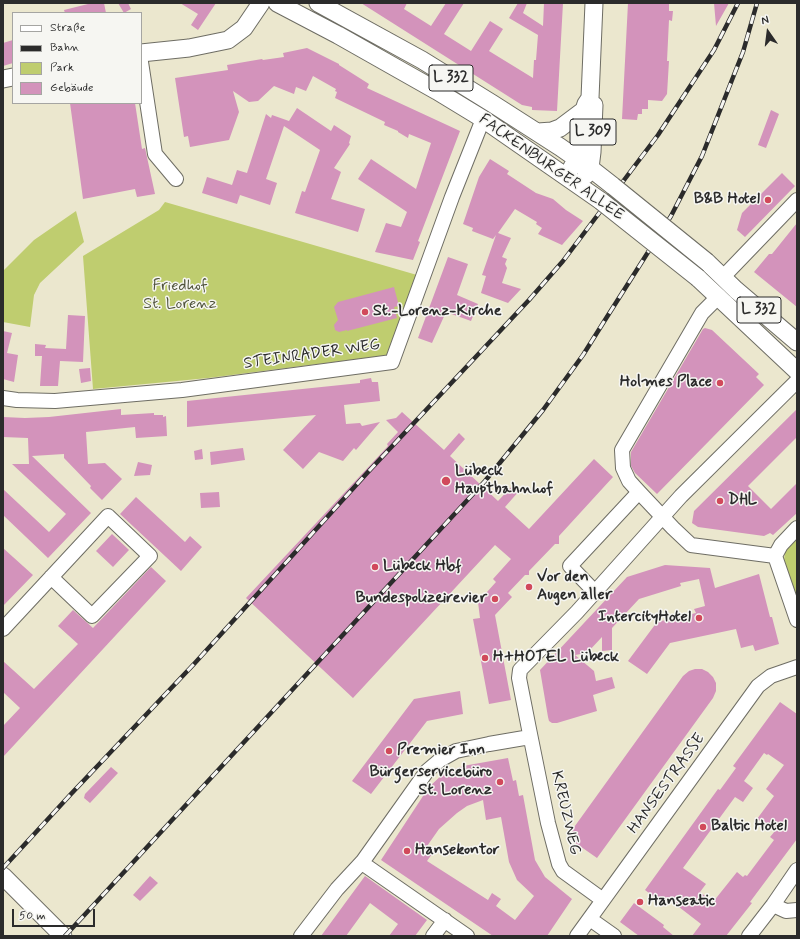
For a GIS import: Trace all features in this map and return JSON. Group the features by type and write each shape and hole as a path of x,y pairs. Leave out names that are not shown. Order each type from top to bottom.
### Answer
{"main road":[{"path":"142,53 189,48 228,40 244,28 261,3"},
{"name":"FACKENBURGER ALLEE","path":"277,3 338,35 437,91 483,119 567,176 698,278 719,296 797,371"},
{"name":"FACKENBURGER ALLEE","path":"318,3 422,60 538,132 584,163 707,262 736,290 797,342"},
{"name":"L 309","path":"538,132 552,131 560,128 587,104 594,3"},
{"name":"L 309","path":"567,176 584,163 592,152 594,105 587,104"},
{"name":"L 309","path":"581,186 584,163"},
{"path":"3,876 63,936"}],"street":[{"path":"142,69 155,154 176,179"},
{"name":"STEINRADER WEG","path":"3,398 55,401 182,390 392,362 452,197 483,119"},
{"path":"723,276 797,200"},
{"path":"719,296 702,313 622,450 623,468 629,480 639,492 684,540 691,545 775,556"},
{"path":"639,492 570,566 595,592 681,496 797,381"},
{"path":"3,629 51,577 108,516 150,556 92,616 51,577"},
{"path":"797,528 781,545 775,556 797,620"},
{"name":"KREUZWEG","path":"595,592 520,670 519,678 548,823 559,864 563,871 603,900"},
{"name":"HANSESTRASSE","path":"577,936 758,686 771,676 797,667"},
{"path":"301,936 338,889 362,863 427,771 440,760 465,748 530,737"},
{"path":"362,863 467,936"},
{"path":"749,936 797,870"},
{"path":"773,905 786,911 797,910"},
{"path":"590,919 614,936"},
{"path":"433,936 445,920"}],"green space":[{"name":"Friedhof St. Lorenz","path":"165,202 417,275 389,355 208,378 93,389 83,256 159,210"},
{"path":"76,211 84,242 40,283 34,295 30,327 3,322 3,271 34,240"},
{"path":"797,536 797,605 784,560 785,552 790,543"}],"building":[{"path":"92,3 104,3 106,12 65,12 64,10"},
{"path":"118,3 128,3 131,9 123,12"},
{"path":"180,3 216,3 198,30 191,25 198,14"},
{"path":"361,3 407,3 404,9 431,26 446,3 464,3 444,34 471,51 490,21 503,29 489,51 533,78 538,35 509,18 518,3 527,3 523,13 543,26 544,3 563,3 557,111 532,110 532,107 522,105"},
{"path":"628,3 669,3 669,11 673,11 672,21 669,20 667,94 662,101 648,100 648,109 642,109 642,114 638,114 637,120 622,119"},
{"path":"714,3 729,3 716,26"},
{"path":"12,40 12,63 3,66 3,43"},
{"path":"307,48 339,64 369,84 367,88 460,131 418,241 420,242 413,260 375,252 386,223 401,227 407,212 358,179 371,159 416,189 431,143 409,134 408,138 398,131 384,125 385,122 335,98 337,92 335,91 336,89 313,76 306,91 296,87 294,94 274,86 258,101 249,102 233,91 239,112 229,140 190,147 188,136 184,137 175,78 228,70 227,65 284,57 283,53"},
{"path":"70,104 135,104 142,149 145,148 155,194 137,197 135,189 83,199"},
{"path":"297,108 331,131 334,125 351,136 350,144 334,168 341,172 331,199 365,209 358,232 295,213 302,191 305,192 320,150 284,126 266,179 277,183 270,205 240,195 237,204 202,193 207,177 232,185 237,170 247,173 266,114 271,118 272,115 289,121"},
{"path":"771,110 779,114 766,148 758,145"},
{"path":"490,159 509,171 507,174 536,193 553,199 583,221 562,245 538,234 542,228 536,224 537,222 515,209 498,233 511,238 502,257 507,259 505,264 507,268 502,283 521,289 508,303 481,293 486,276 482,275 496,235 493,239 472,231 473,228 463,224 479,177"},
{"name":"B&B Hotel","path":"782,173 795,186 745,237 737,230 742,213"},
{"path":"797,223 797,307 754,272 769,254 772,254"},
{"path":"448,257 468,264 457,295 478,304 471,321 446,312 432,343 418,338"},
{"name":"St.-Lorenz-Kirche","path":"394,287 399,306 394,307 397,318 347,331 339,332 335,330 334,325 338,320 334,307 338,302"},
{"path":"68,315 85,316 83,362 60,361 58,386 40,386 42,356 35,356 35,344 46,345 45,348 66,349"},
{"path":"705,328 712,330 759,374 756,377 764,385 657,494 635,473 631,466 631,452 703,329"},
{"path":"3,331 12,333 7,353 18,355 14,382 3,379"},
{"path":"90,368 91,381 81,383 79,369"},
{"path":"371,378 372,382 378,382 380,401 344,405 346,424 360,423 362,426 380,422 356,450 354,448 343,461 319,452 303,469 283,450 316,415 187,427 187,401 360,383 360,380"},
{"path":"121,409 121,415 154,413 154,415 163,415 163,417 166,416 167,436 136,438 135,427 86,432 88,464 105,463 122,479 102,500 90,488 91,486 64,458 64,454 32,456 91,513 48,558 3,515 3,489 49,532 66,514 12,464 29,464 28,438 3,437 3,417 49,417"},
{"path":"797,409 797,437 748,486 771,509 797,483 797,513 773,535 770,533 764,536 698,527 692,523 694,511"},
{"name":"Lübeck Hbf","path":"402,412 444,450 459,433 465,439 450,456 498,501 514,484 520,490 505,507 529,529 594,459 613,477 559,536 559,544 555,544 529,571 529,575 525,575 508,593 512,597 495,615 511,700 489,704 473,619 480,618 478,602 496,582 493,579 511,559 495,545 353,698 246,598 388,446 387,444 398,432 386,420 396,418"},
{"path":"243,448 245,460 211,465 210,452"},
{"path":"202,449 203,459 195,460 194,451"},
{"path":"138,462 152,465 150,475 134,476"},
{"path":"219,492 220,507 201,508 200,493"},
{"path":"136,497 185,542 190,536 202,547 181,571 120,514"},
{"path":"112,534 129,550 113,567 96,551"},
{"path":"3,548 33,575 3,606"},
{"path":"665,565 710,568 715,588 759,574 770,617 772,617 779,644 755,651 753,645 741,648 736,629 670,643 647,674 628,661 657,622 696,613 694,609 705,606 699,579 680,583 681,586 639,599 612,628 612,650 602,651 602,637 587,653 575,655 594,671 596,681 612,677 615,688 593,695 597,711 557,723 552,723 549,721 540,670 627,577"},
{"path":"151,567 166,581 3,757 3,726 20,708 3,692 3,661 34,689 78,644 58,626 73,610 93,628"},
{"path":"702,669 713,677 716,683 716,691 713,698 597,858 567,837 683,676 689,671"},
{"name":"Premier Inn","path":"460,691 463,714 427,721 371,794 352,781 414,699"},
{"path":"780,702 797,714 797,839 750,902 752,903 726,936 692,936 701,924 666,897 662,903 645,890 718,789 720,790 736,768 733,766","holes":["764,753 767,755 768,754 784,765 766,789 774,796 757,819 775,831 770,837 774,840 747,876 745,875 743,877 737,872 713,902 700,892 706,884 683,868 735,797 743,802 753,788 744,781"]},
{"name":"Hansekontor","path":"508,758 513,781 516,780 519,796 523,795 535,860 545,877 572,899 547,936 493,936 381,860 429,787 443,774 463,766","holes":["483,800 486,820 501,817 509,862 517,880 534,896 515,920 496,906 501,899 492,893 488,900 427,861 432,854 425,849 439,829 467,806"]},
{"path":"111,767 118,773 90,803 84,798 85,794"},
{"path":"150,876 158,883 140,901 133,895"},
{"path":"365,876 427,920 415,936 389,936 398,924 370,903 346,936 321,936"},
{"path":"634,903 664,925 663,927 674,936 639,936 620,922"}],"railway":[{"path":"3,868 194,664 368,472 529,300 563,261 658,135 714,50 738,3"},
{"path":"65,936 485,481 543,410 583,355 671,216 702,156 743,52 757,3"}],"place":[{"name":"B&B Hotel","path":"768,200"},
{"name":"St.-Lorenz-Kirche","path":"365,312"},
{"name":"Holmes Place","path":"720,383"},
{"name":"Lübeck Hauptbahnhof","path":"446,481"},
{"name":"DHL","path":"720,501"},
{"name":"Lübeck Hbf","path":"375,567"},
{"name":"Vor den Augen aller","path":"529,587"},
{"name":"Bundespolizeirevier","path":"495,599"},
{"name":"IntercityHotel","path":"699,618"},
{"name":"H+HOTEL Lübeck","path":"485,658"},
{"name":"Premier Inn","path":"389,751"},
{"name":"Bürgerservicebüro St. Lorenz","path":"500,782"},
{"name":"Baltic Hotel","path":"703,827"},
{"name":"Hansekontor","path":"407,851"},
{"name":"Hanseatic","path":"640,902"}]}
